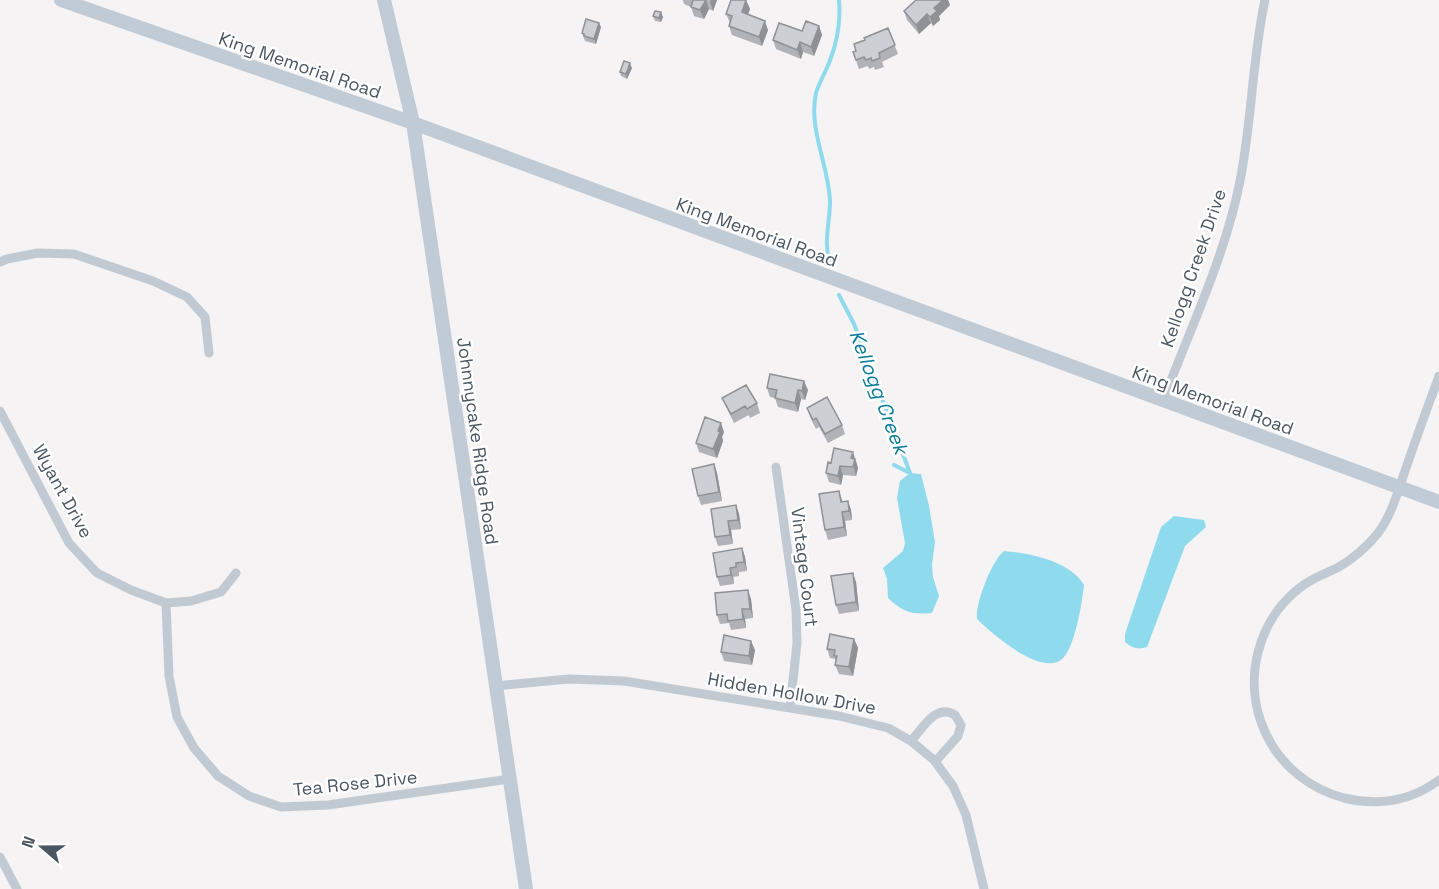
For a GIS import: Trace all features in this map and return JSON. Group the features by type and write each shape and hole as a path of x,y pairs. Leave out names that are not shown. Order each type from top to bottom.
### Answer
{"street":[{"name":"King Memorial Road","path":"61,0 413,123 1439,502"},
{"name":"Johnnycake Ridge Road","path":"384,0 413,123 526,889"},
{"name":"Kellogg Creek Drive","path":"1163,401 1230,224 1247,138 1254,69 1265,0"},
{"path":"0,262 38,253 74,254 153,281 187,297 205,317 209,352"},
{"path":"1439,376 1384,523 1364,549 1346,563 1298,589 1272,619 1257,653 1254,679 1254,698 1265,731 1277,752 1296,773 1323,791 1355,800 1382,802 1410,796 1439,780"},
{"name":"Wyant Drive","path":"0,411 69,543 97,573 131,590 166,603 191,601 221,592 236,573"},
{"name":"Vintage Court","path":"776,467 796,610 797,643 790,708"},
{"name":"Tea Rose Drive","path":"166,603 169,676 177,717 194,748 218,776 249,796 281,807 316,806 510,779"},
{"name":"Hidden Hollow Drive","path":"495,686 569,679 624,681 878,725 911,741 935,762 953,786 966,815 984,889"},
{"path":"911,741 935,714 944,711 955,715 961,725 960,733 935,762"},
{"path":"0,857 17,889"}],"water":[{"path":"910,473 921,474 935,542 932,564 933,577 939,596 932,613 908,612 888,598 887,579 883,568 903,551 905,543 897,498 900,481"},
{"path":"1174,516 1204,520 1206,527 1185,546 1147,647 1135,648 1125,642 1125,634 1161,527"},
{"path":"1004,551 1037,556 1059,564 1078,577 1084,585 1074,636 1066,655 1061,660 1052,663 1041,662 1028,657 1004,642 977,619 985,583 994,563"}],"building":[{"path":"693,0 706,0 700,10 691,7"},
{"path":"731,0 746,0 742,12 765,21 759,37 729,26 732,16 726,14"},
{"path":"916,0 943,0 934,8 937,11 930,17 927,14 916,25 904,11"},
{"path":"655,11 661,12 659,18 653,16"},
{"path":"586,19 599,23 594,39 582,33"},
{"path":"806,21 819,26 811,47 800,42 797,50 773,40 779,23 802,31"},
{"path":"888,28 895,45 879,53 880,58 872,61 871,58 866,60 864,57 856,60 853,52 856,51 854,44"},
{"path":"624,61 630,63 626,74 620,72"},
{"path":"770,374 804,381 802,391 798,390 795,403 775,398 777,390 767,388"},
{"path":"746,385 757,403 747,409 745,406 731,414 722,398"},
{"path":"827,397 842,425 825,434 816,418 813,420 807,408"},
{"path":"705,417 721,423 713,449 696,443"},
{"path":"834,448 853,452 851,458 855,459 853,467 840,466 838,476 826,473"},
{"path":"714,464 719,492 698,496 692,469"},
{"path":"839,491 841,502 848,501 849,511 842,512 844,527 825,530 819,494"},
{"path":"736,505 738,520 728,521 730,535 715,537 711,509"},
{"path":"742,548 744,562 736,563 736,567 730,568 731,575 717,577 713,553"},
{"path":"853,573 856,602 836,605 831,576"},
{"path":"748,590 750,609 742,609 743,619 728,621 727,614 717,615 715,593"},
{"path":"830,634 854,639 849,667 835,665 837,656 834,656 835,650 827,649"},
{"path":"724,635 751,641 749,656 721,652"}],"waterway":[{"name":"Kellogg Creek","path":"830,262 827,247 829,188 817,134 814,107 816,93 836,40 839,0"},
{"name":"Kellogg Creek","path":"839,295 854,324 910,473 894,465"}]}
